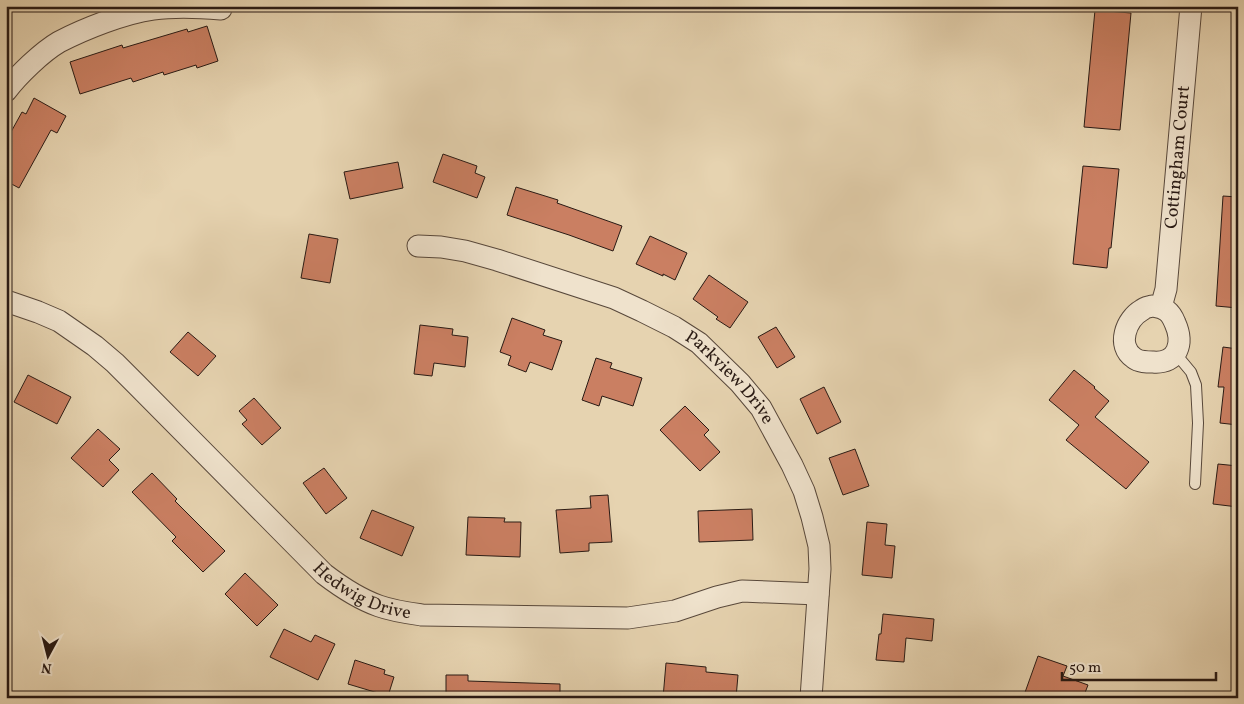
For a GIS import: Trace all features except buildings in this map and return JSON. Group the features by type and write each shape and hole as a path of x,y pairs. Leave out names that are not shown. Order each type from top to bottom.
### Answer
{"street":[{"name":"Cottingham Court","path":"1161,307 1166,289 1191,6"},
{"path":"6,91 34,61 58,43 115,18 152,9 190,7 221,9"},
{"name":"Parkview Drive","path":"418,246 465,251 614,298 674,327 698,343 740,383 761,408 792,466 804,491 819,546 820,570 811,698"},
{"name":"Hedwig Drive","path":"6,301 59,321 95,346 136,384 324,574 342,587 379,606 400,612 422,615 628,618 675,611 717,596 742,591 818,594"},
{"path":"1161,307 1172,316 1179,331 1180,342 1176,354 1168,360 1157,363 1144,362 1134,358 1127,351 1124,341 1125,331 1130,321 1143,308 1161,307"}],"lane":[{"path":"1176,354 1191,372 1196,385 1198,423 1195,484"}]}
